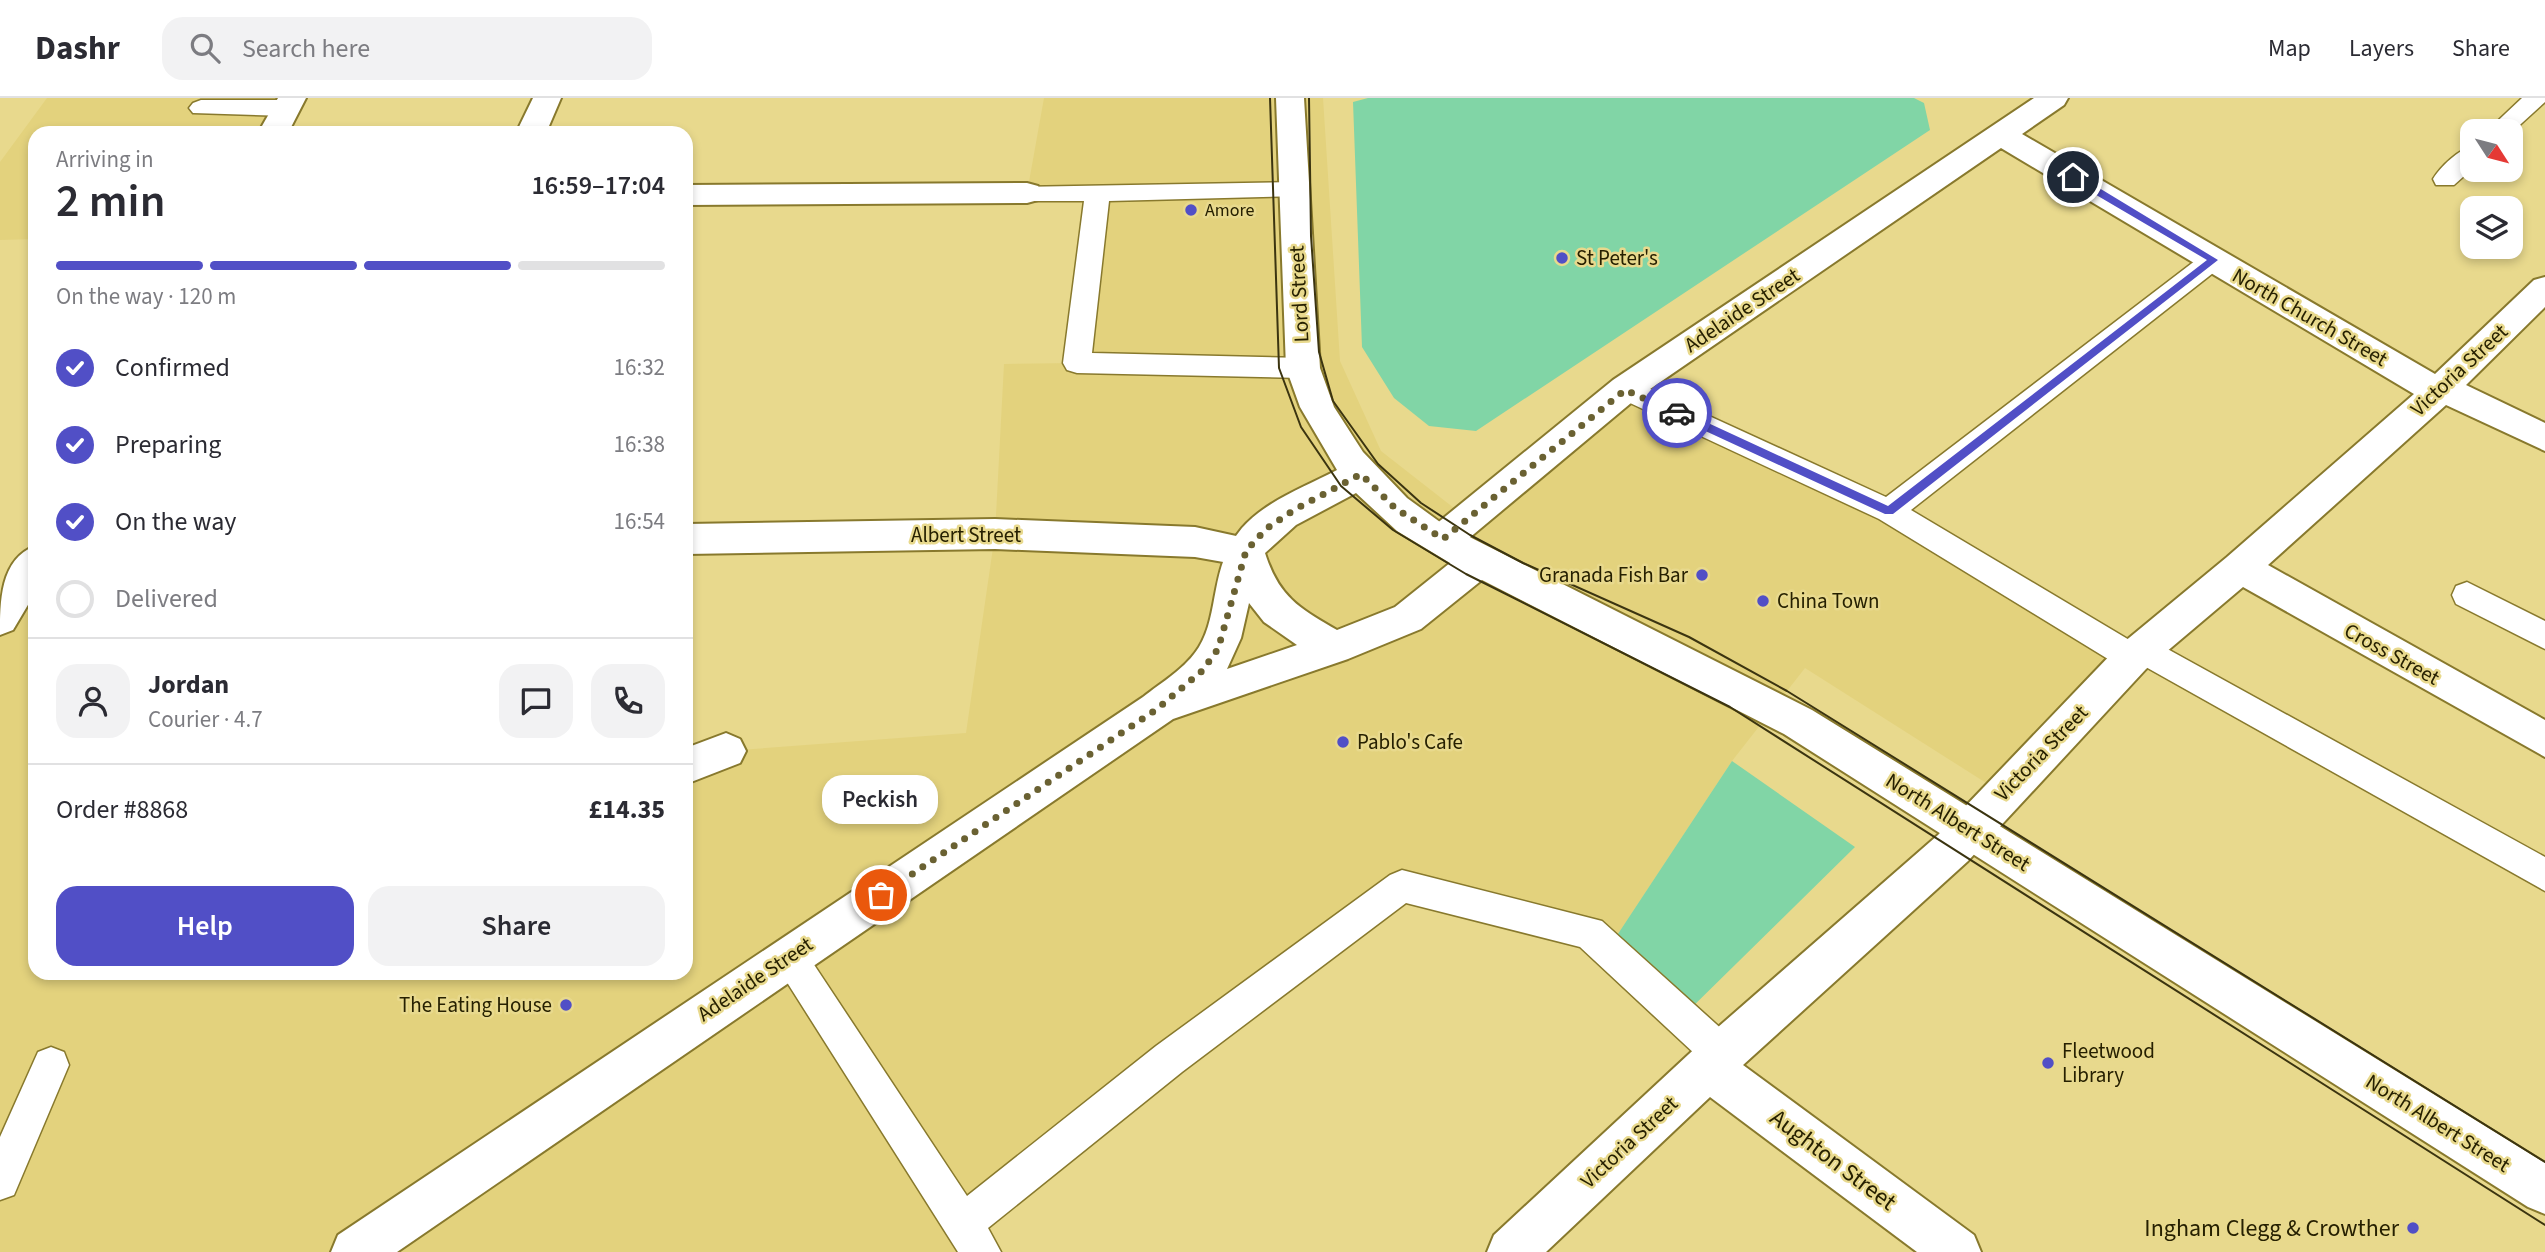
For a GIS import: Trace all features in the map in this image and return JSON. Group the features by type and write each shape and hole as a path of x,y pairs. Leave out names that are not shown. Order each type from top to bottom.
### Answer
{"street":[{"path":"534,126 547,98"},
{"name":"Lord Street","path":"1290,98 1303,368 1309,392 1321,420 1361,474"},
{"name":"Adelaide Street","path":"1443,539 1625,390 2054,98"},
{"name":"North Church Street","path":"2002,135 2440,390 2545,438"},
{"path":"693,195 1027,193"},
{"name":"Victoria Street","path":"1511,1252 1716,1061 1953,848 2137,654 2240,568 2440,390 2545,288"},
{"path":"1335,648 1274,609 1260,595 1246,551 1266,529 1294,510 1361,474"},
{"name":"North Albert Street","path":"1361,474 1395,508 1479,561 1721,678 1798,722 2545,1190"},
{"name":"Albert Street","path":"693,539 995,534 1195,542 1246,551"},
{"name":"Adelaide Street","path":"355,1252 1157,709 1202,671 1218,649 1246,551"},
{"name":"Adelaide Street","path":"1157,709 1335,648 1408,618 1479,561"},
{"name":"Cross Street","path":"2240,568 2545,740"},
{"path":"0,619 28,573"},
{"path":"693,763 726,751"},
{"name":"Aughton Street","path":"1716,1061 1957,1252"}],"lane":[{"path":"2512,119 2536,98"},
{"path":"201,108 284,113"},
{"path":"2445,179 2460,166"},
{"path":"1027,193 1294,190"},
{"path":"1097,193 1077,363 1303,368"},
{"path":"1889,511 2213,260"},
{"path":"1625,390 1889,511 2137,654 2545,875"},
{"path":"2467,595 2545,636"},
{"path":"789,957 972,1238 1169,1059 1402,886 1590,933 1716,1061"},
{"path":"0,1181 51,1065"}],"shaded area":[{"path":"47,98 292,98 277,126 28,126 28,239 0,240 0,162"},
{"path":"1044,98 1323,98 1340,361 1381,451 1468,519 1625,390 1889,511 2132,658 2002,793 1805,668 1732,761 1608,949 1401,886 963,1223 981,1252 0,1252 0,619 28,573 28,980 693,980 693,763 726,751 966,733 995,534 1004,364 1077,363 1097,193 1027,193"}],"green space":[{"path":"1368,98 1914,98 1924,103 1930,130 1476,431 1429,426 1394,398 1362,347 1353,102"},
{"path":"1732,761 1855,847 1682,1017 1608,949"}],"tram line":[{"path":"1270,98 1279,368 1301,427 1341,486 1393,530 1466,574 1730,707 2545,1225"},
{"path":"1309,98 1311,236 1319,352 1333,401 1378,464 1421,503 1470,535 1523,563 1689,637 1787,691 2545,1162"}],"way so far":[{"path":"881,895 1157,709 1202,671 1218,649 1246,551 1266,529 1294,510 1361,474 1395,508 1443,539 1625,390 1677,413"}],"place":[{"name":"Amore","path":"1191,210"},
{"name":"St Peter's","path":"1562,258"},
{"name":"Granada Fish Bar","path":"1702,575"},
{"name":"China Town","path":"1763,601"},
{"name":"Pablo's Cafe","path":"1343,742"},
{"name":"Peckish","path":"881,895"},
{"name":"The Eating House","path":"566,1005"},
{"name":"Fleetwood Library","path":"2048,1063"},
{"name":"Ingham Clegg & Crowther","path":"2413,1228"}],"route":[{"path":"1677,413 1889,511 2213,260 2073,177"}]}
